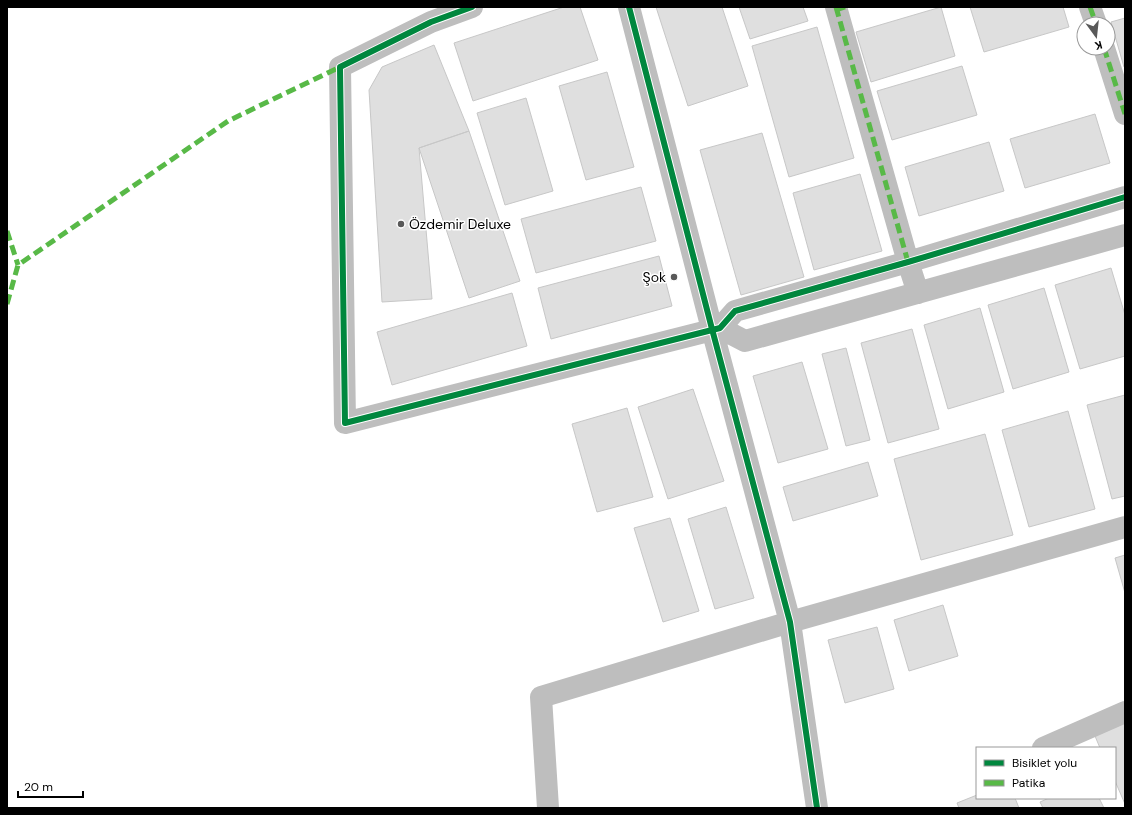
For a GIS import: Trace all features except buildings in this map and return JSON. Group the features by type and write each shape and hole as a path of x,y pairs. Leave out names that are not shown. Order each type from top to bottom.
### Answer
{"street":[{"path":"472,7 432,22 340,67 346,423 716,328 735,311 908,262 1125,197"},
{"path":"629,7 716,328 790,622 817,808"},
{"path":"839,8 908,262 918,293"},
{"path":"1107,56 1125,114"},
{"path":"716,328 745,341 1125,235"},
{"path":"548,808 541,697 790,622 1125,527"},
{"path":"1044,747 1125,712"}],"marked path":[{"path":"836,7 908,262"},
{"path":"836,10 845,7"},
{"path":"1090,7 1093,16"},
{"path":"1107,56 1125,114"},
{"path":"7,304 18,265 228,121 340,67"},
{"path":"7,231 18,265"}],"cycle path":[{"path":"472,7 431,22 340,67 345,423 720,328 735,311 908,262 1125,197"},
{"path":"629,7 712,329 790,622 817,808"}],"place":[{"name":"Özdemir Deluxe","path":"401,224"},
{"name":"Şok","path":"674,277"}]}
